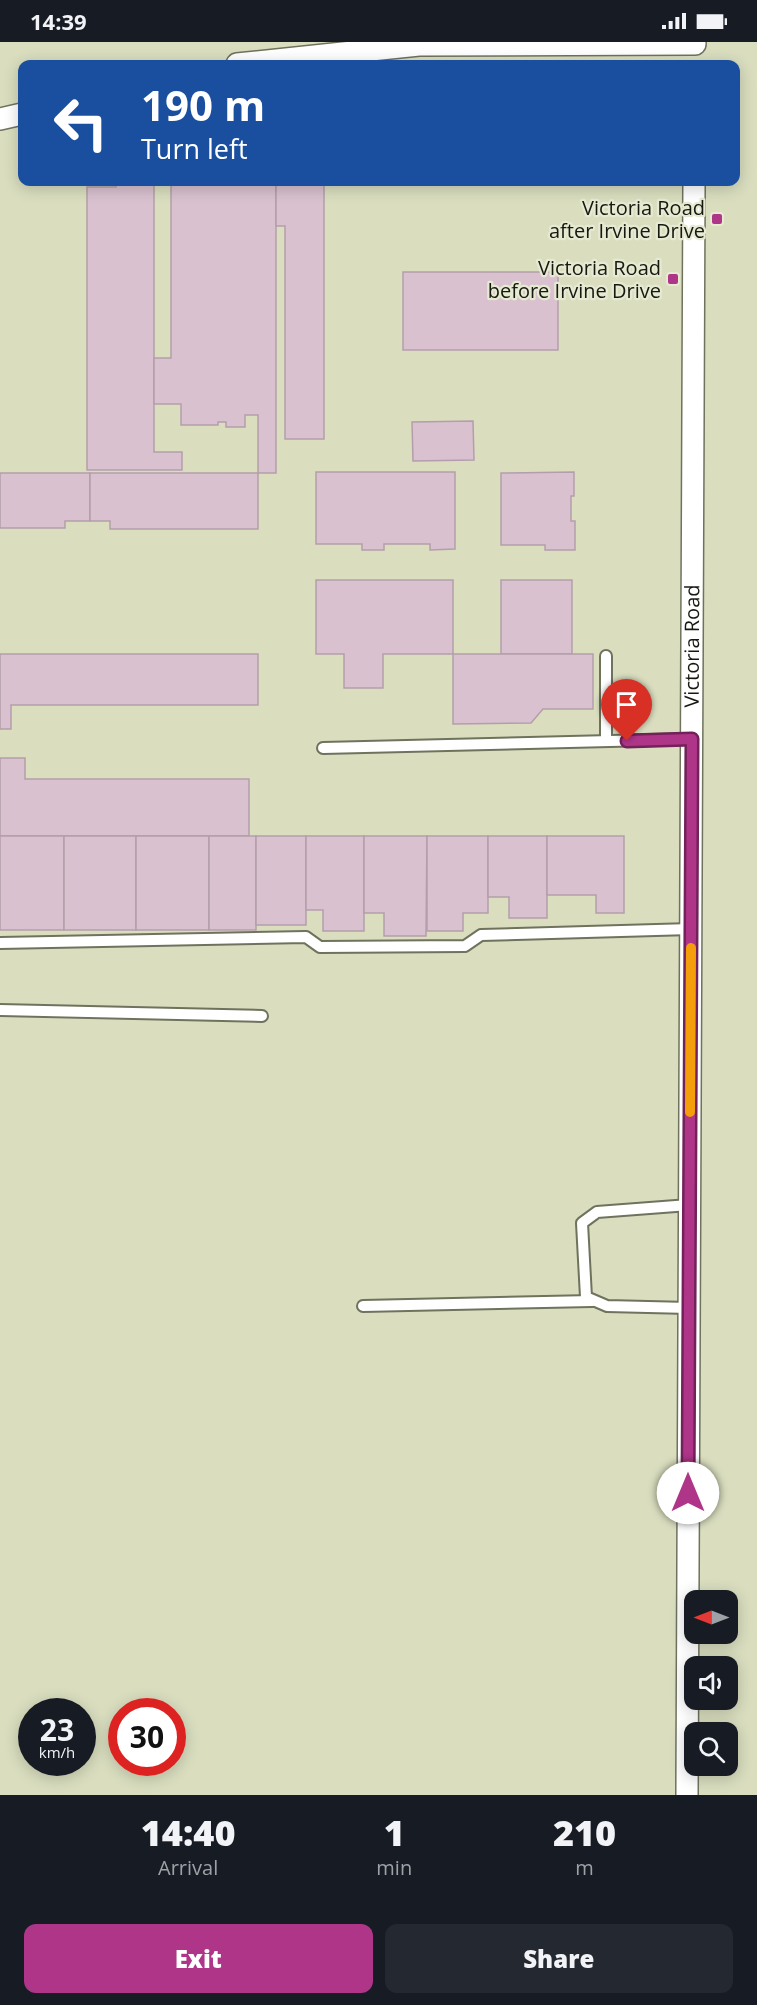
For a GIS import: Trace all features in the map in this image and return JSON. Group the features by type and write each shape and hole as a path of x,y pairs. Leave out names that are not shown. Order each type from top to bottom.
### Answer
{"street":[{"path":"275,60 419,45 695,50"},
{"path":"0,119 18,115"},
{"name":"Victoria Road","path":"687,1795 694,186"}],"lane":[{"path":"606,656 606,741"},
{"path":"323,748 692,739"},
{"path":"0,943 306,937 320,947 465,946 481,935 691,929"},
{"path":"0,1010 262,1016"},
{"path":"689,1204 597,1212 582,1223 586,1297 607,1306 689,1308"},
{"path":"363,1306 595,1301"}],"shaded area":[{"path":"0,42 757,42 757,1795 0,1795"}],"building":[{"path":"154,186 154,452 182,452 182,470 87,470 87,187"},
{"path":"171,186 276,186 276,473 258,473 258,415 245,415 245,427 226,427 226,422 218,422 218,425 181,425 181,404 154,404 154,358 171,358"},
{"path":"276,186 324,186 324,439 285,439 285,226 276,226"},
{"path":"403,272 558,272 558,350 403,350"},
{"path":"473,421 474,460 413,461 412,422"},
{"path":"316,472 455,472 455,549 430,550 430,544 384,544 384,550 362,550 362,544 316,544"},
{"path":"574,472 571,521 575,521 575,550 545,550 545,545 501,545 501,473"},
{"path":"0,473 90,473 90,521 65,521 65,528 0,528"},
{"path":"90,473 258,473 258,529 110,529 110,521 90,521"},
{"path":"316,580 453,580 453,654 383,654 383,688 344,688 344,654 316,654"},
{"path":"501,580 572,580 572,654 501,654"},
{"path":"0,654 258,654 258,705 11,705 11,729 0,729"},
{"path":"453,654 593,654 593,709 543,709 531,723 453,724"},
{"path":"0,758 25,758 25,779 249,779 249,836 0,836"},
{"path":"0,836 64,836 64,930 0,930"},
{"path":"64,836 136,836 136,930 64,930"},
{"path":"136,836 209,836 209,930 136,930"},
{"path":"209,836 256,836 256,930 209,930"},
{"path":"256,836 306,836 306,925 256,925"},
{"path":"306,836 364,836 364,931 323,931 323,910 306,910"},
{"path":"364,836 427,836 426,936 384,936 384,913 364,913"},
{"path":"427,836 488,836 488,913 463,913 463,931 427,931"},
{"path":"488,836 547,836 547,918 509,918 509,897 488,897"},
{"path":"547,836 624,836 624,913 596,913 596,895 547,895"}],"slow traffic":[{"path":"690,1112 691,948"}],"place":[{"name":"Victoria Road after Irvine Drive","path":"717,219"},
{"name":"Victoria Road before Irvine Drive","path":"673,279"}],"route":[{"path":"627,741 692,739 688,1493"}]}
